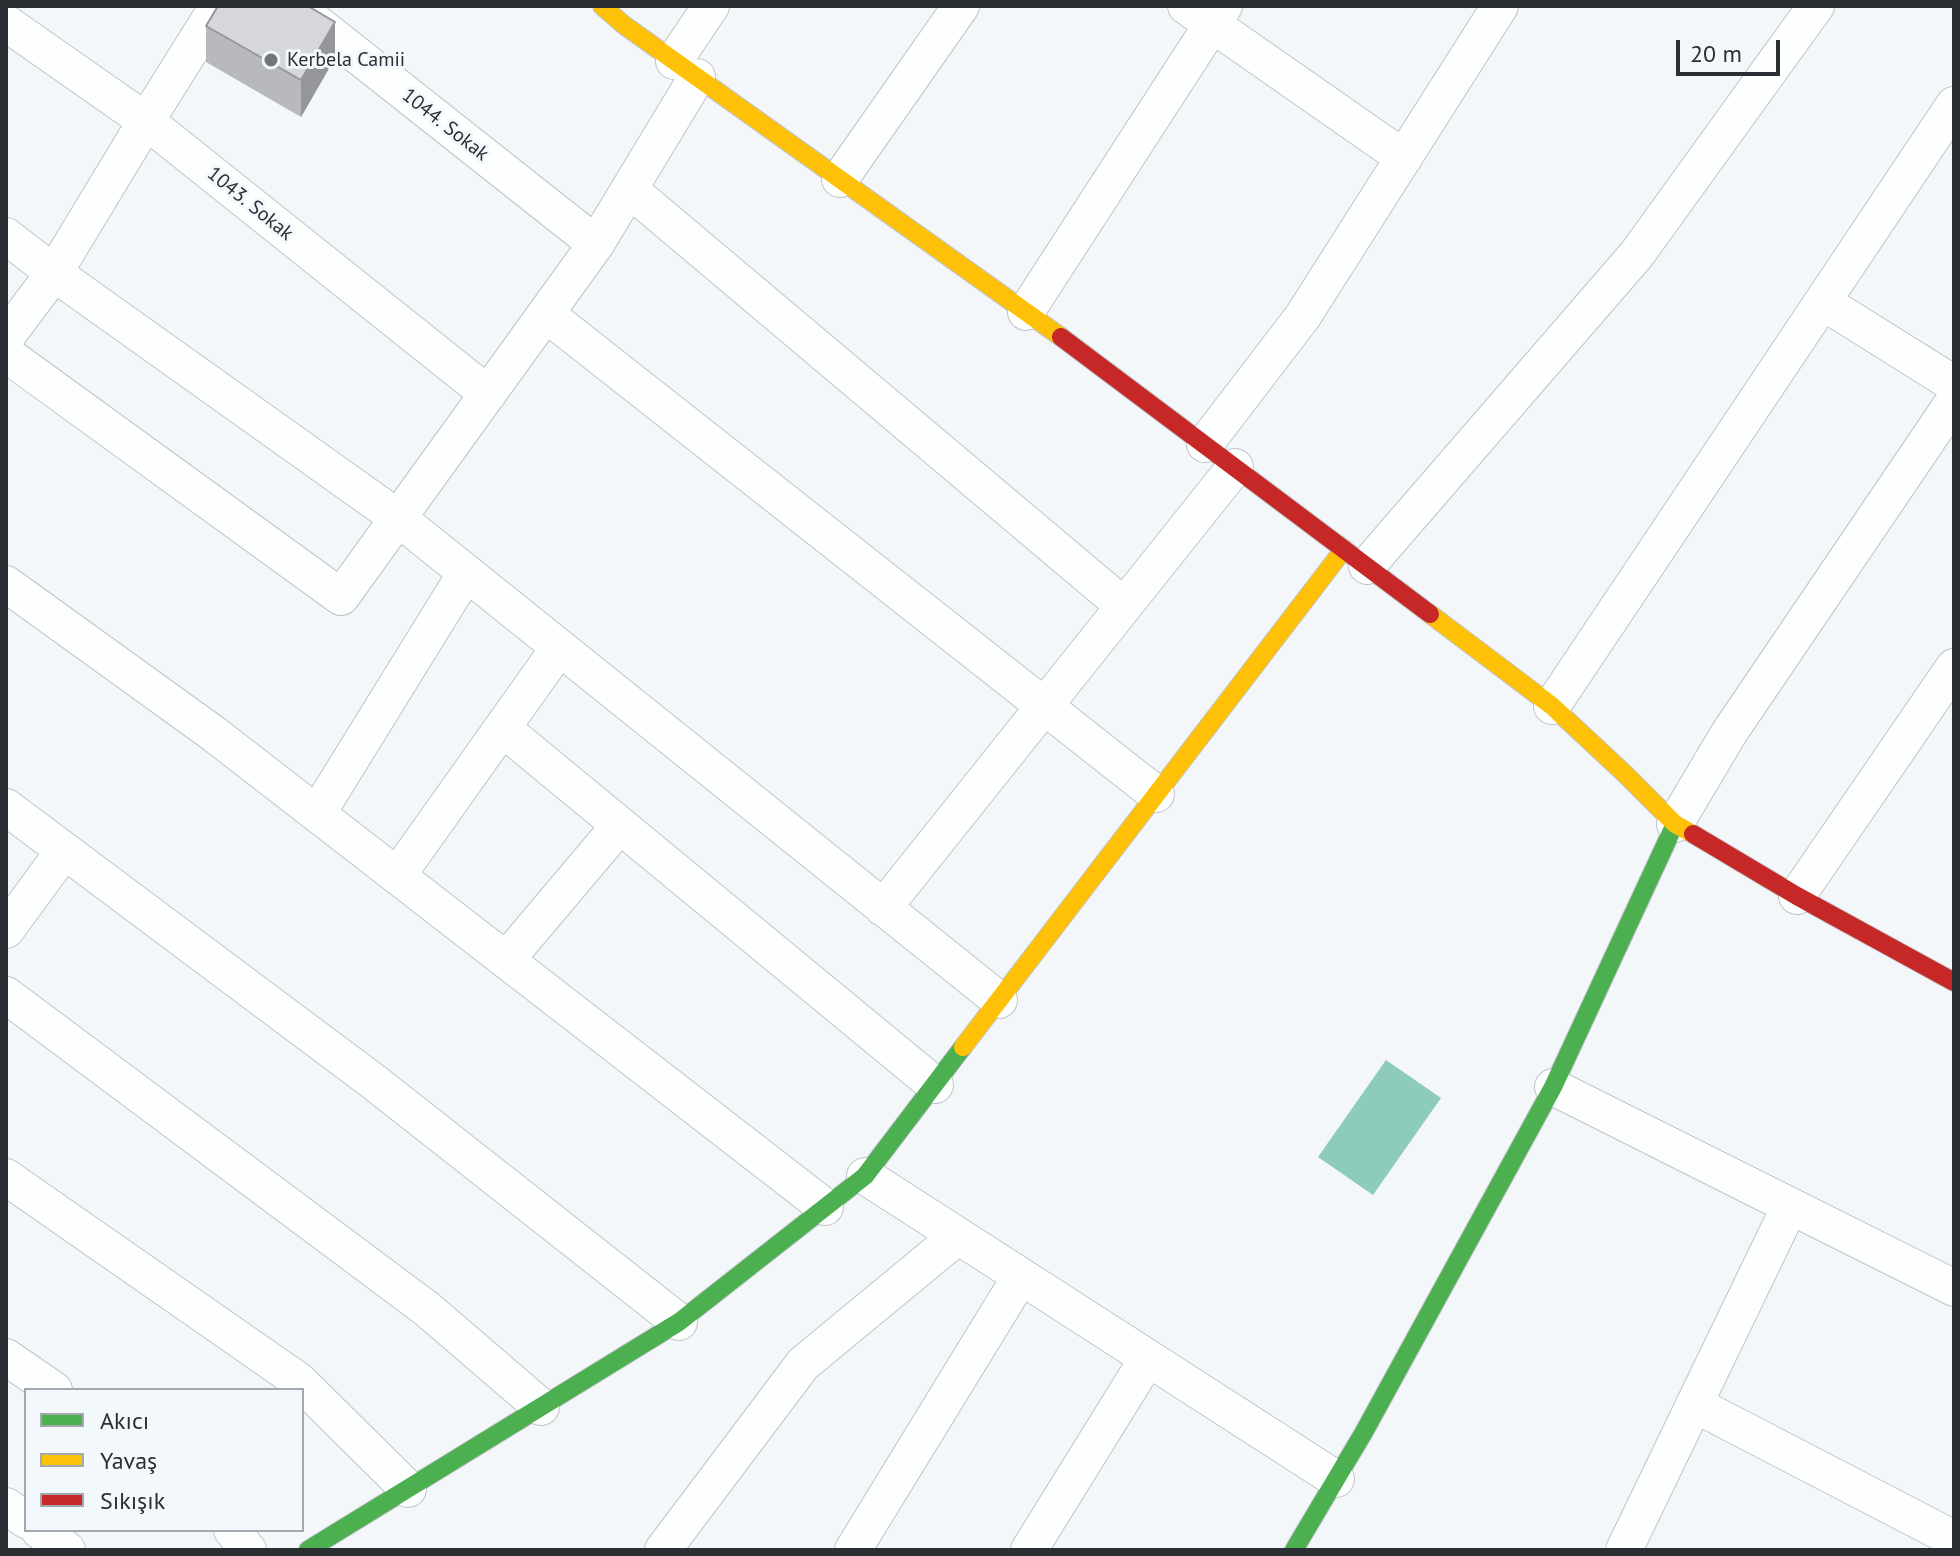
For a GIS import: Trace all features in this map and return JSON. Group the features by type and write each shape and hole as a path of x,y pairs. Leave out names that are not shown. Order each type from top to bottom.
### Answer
{"main road":[{"path":"602,6 624,25 1026,312 1552,706 1675,824 1797,896 1954,982"},
{"path":"308,1550 679,1322 865,1176 1156,794 1355,557"},
{"path":"1294,1550 1553,1087 1675,824"}],"street":[{"path":"6,337 54,273 218,6"},
{"name":"1044. Sokak","path":"295,6 596,244"},
{"path":"6,354 341,597 596,244 629,189 686,69 711,6"},
{"path":"840,179 961,6"},
{"path":"1205,444 1303,316 1500,6"},
{"path":"1355,557 1637,254 1816,6"},
{"path":"1026,312 1208,12 1404,158"},
{"name":"1043. Sokak","path":"6,23 146,121 488,394"},
{"path":"1552,706 1954,105"},
{"path":"629,189 1124,606"},
{"path":"6,236 398,518 999,1000"},
{"path":"1823,302 1954,384"},
{"path":"546,314 1156,794"},
{"path":"1675,824 1729,733 1954,401"},
{"path":"883,908 1235,467"},
{"path":"317,814 466,573"},
{"path":"6,584 214,734 825,1207"},
{"path":"397,876 559,648"},
{"path":"1797,896 1954,667"},
{"path":"502,728 935,1085"},
{"path":"6,807 374,1082 679,1322"},
{"path":"506,960 620,825"},
{"path":"6,930 64,851"},
{"path":"6,995 427,1309 541,1407"},
{"path":"1553,1087 1954,1288"},
{"path":"865,1176 1336,1479"},
{"path":"6,1177 299,1381 408,1489"},
{"path":"1624,1550 1790,1206"},
{"path":"663,1550 803,1364 958,1236"},
{"path":"853,1550 1021,1276"},
{"path":"6,1357 51,1388"},
{"path":"1029,1550 1148,1358"},
{"path":"1694,1404 1954,1539"},
{"path":"6,1506 24,1519"},
{"path":"42,1532 67,1550"},
{"path":"234,1532 248,1550"}],"shaded area":[{"path":"1386,1060 1441,1098 1373,1195 1318,1157"}],"building":[{"path":"218,6 308,6 335,22 301,80 206,26"}],"traffic: fast":[{"path":"1294,1550 1364,1432 1553,1087 1675,824"},
{"path":"308,1550 679,1322 865,1176 963,1047"}],"traffic: slow":[{"path":"602,6 624,25 1061,337"},
{"path":"963,1047 1344,549"},
{"path":"1430,614 1552,706 1675,824 1693,834"}],"traffic: jam":[{"path":"1061,337 1430,614"},
{"path":"1693,834 1797,896 1954,982"}],"place":[{"name":"Kerbela Camii","path":"271,60"}]}
